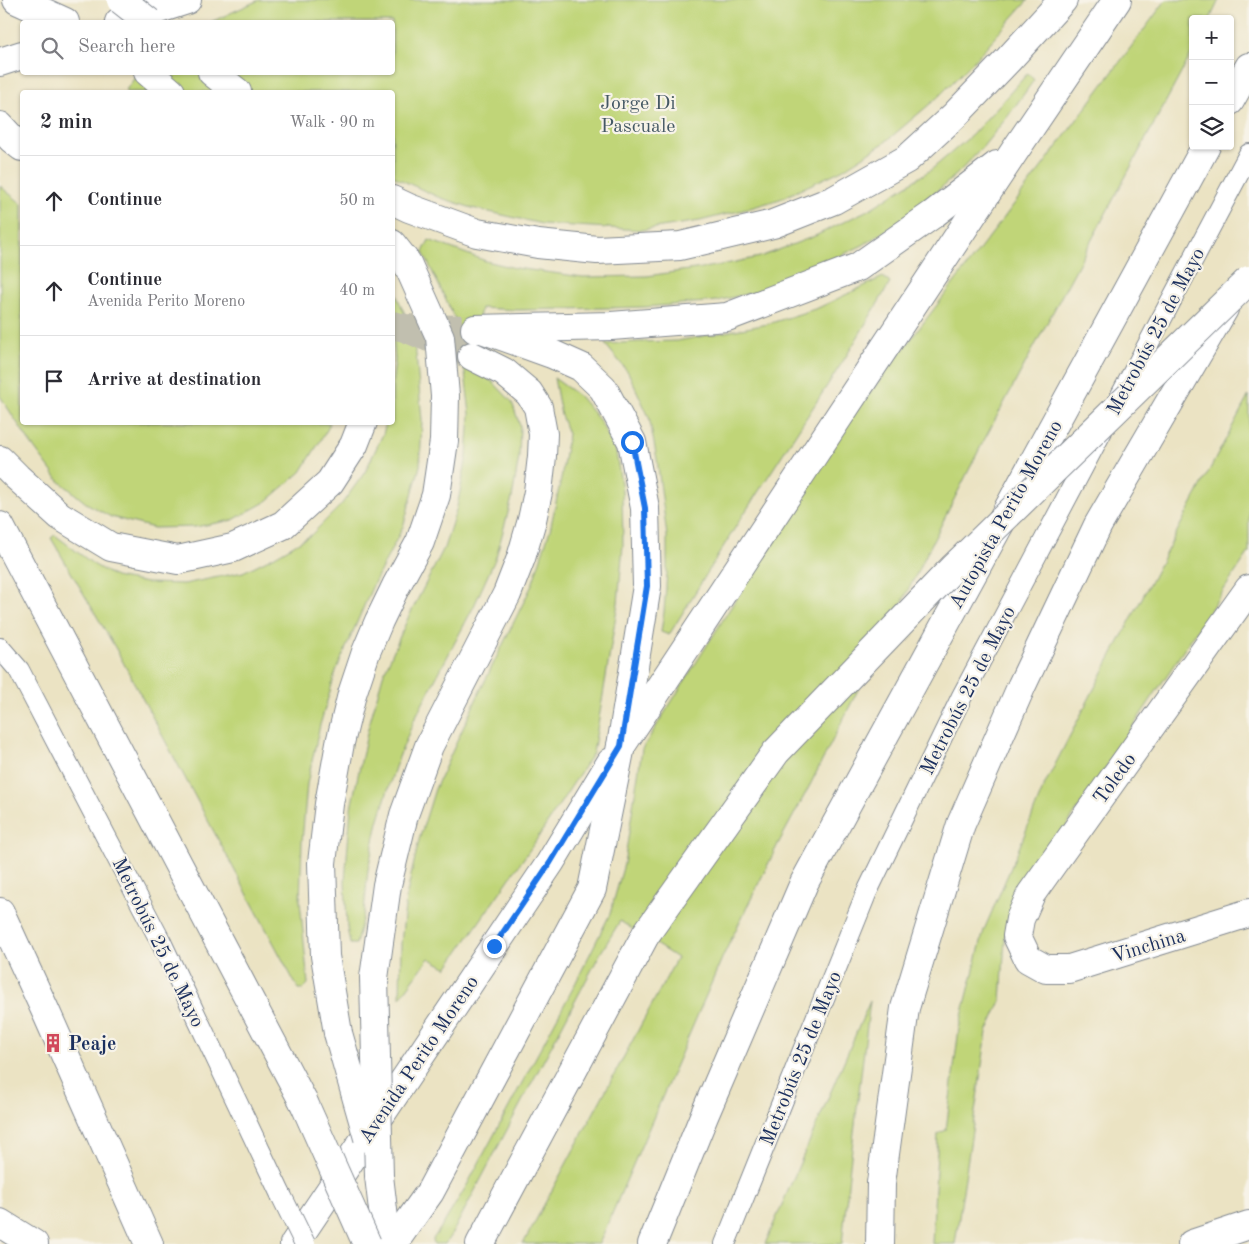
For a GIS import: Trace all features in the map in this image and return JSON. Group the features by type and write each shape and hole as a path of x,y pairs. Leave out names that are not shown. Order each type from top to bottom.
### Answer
{"main road":[{"path":"18,0 61,20"},
{"path":"121,0 146,20"},
{"path":"125,20 187,0"},
{"path":"395,201 477,233 538,244 597,250 680,246 773,224 834,200 907,159 955,115 1062,0"},
{"name":"Avenida Perito Moreno","path":"294,1244 550,863 621,746 1014,152 1117,0"},
{"path":"0,62 20,56"},
{"path":"1234,95 1249,67"},
{"path":"152,75 170,90"},
{"path":"216,75 234,90"},
{"name":"Autopista Perito Moreno","path":"652,1244 704,1116 804,883 1204,150"},
{"path":"393,1244 430,1192 592,889 621,746 647,586 645,508 632,442 603,388 581,367 552,354 478,329 612,326 727,317 858,268 1014,152"},
{"path":"379,1176 338,1033 325,956 322,863 329,804 340,743 352,694 366,652 420,542 436,495 444,441 445,396 440,337 407,263 395,248"},
{"path":"880,1244 881,1183 905,1008 961,824 1022,685 1098,525 1249,267"},
{"path":"480,1244 646,934 776,752 954,567 1249,280"},
{"path":"387,1244 379,1176 374,978 387,885 404,815 429,746 507,594 521,558 538,492 542,456 543,434 538,407 529,394 504,372 472,356"},
{"path":"0,460 17,478 60,516 112,547 178,560 233,548 283,525 330,482 354,445 363,425"},
{"path":"0,526 304,1103 367,1244"},
{"name":"Toledo","path":"1046,969 1028,960 1018,936 1020,919 1031,894 1249,589"},
{"path":"0,912 149,1244"},
{"name":"Vinchina","path":"1046,969 1069,969 1249,914"},
{"path":"0,1223 34,1244"},
{"path":"1192,1244 1249,1225"}],"lane":[{"name":"Metrobús 25 de Mayo","path":"725,1244 871,886 961,698 1249,154"},
{"name":"Metrobús 25 de Mayo","path":"0,648 20,670 160,942 305,1244"}],"green space":[{"name":"Jorge Di Pascuale","path":"259,0 1028,0 972,63 937,98 884,143 842,170 780,199 747,209 700,221 642,230 542,224 472,208 438,197 397,178 395,176 395,90 126,90 137,75 395,75 395,20 215,20"},
{"path":"1166,0 1219,0 1212,15 1189,15 1189,58 981,446 810,785 777,846 723,956 599,1244 523,1244 677,958 620,921 600,954 454,1230 445,1244 434,1244 433,1239 467,1185 572,990 610,914 624,864 642,749 845,425 1000,223"},
{"path":"1028,73 1034,80 981,149 957,174 906,218 863,245 808,271 755,292 717,301 646,307 518,310 481,308 470,369 492,381 512,402 520,426 519,457 512,498 496,557 474,606 414,720 395,767 378,822 368,870 364,912 356,944 350,944 347,927 345,881 351,808 368,729 383,675 408,618 444,548 457,507 467,456 470,414 465,373 455,319 423,252 429,240 486,261 515,268 583,277 647,276 716,266 760,257 815,236 870,209 932,169 972,135"},
{"path":"0,186 20,202 20,425 329,425 301,472 267,501 233,520 195,527 154,528 111,517 86,503 58,480 29,441 0,396"},
{"path":"883,277 890,283 847,355 738,523 669,635 661,632 667,572 667,536 657,459 649,417 628,372 605,344 677,341 768,324 818,308"},
{"path":"395,292 404,312 416,354 422,420 420,466 403,527 373,585 336,671 320,725 307,784 302,842 300,901 308,984 303,989 299,989 116,649 51,538 55,535 93,564 115,577 147,583 184,584 243,572 311,535 341,505 365,472 385,425 395,425"},
{"path":"554,378 579,396 600,421 616,452 622,490 623,545 618,603 593,753 533,845 447,968 429,958 400,998 401,943 406,898 419,840 435,789 532,585 550,530 568,434 561,415"},
{"path":"1249,395 1249,552 1024,890 1006,924 1001,1001 987,1032 955,1244 932,1244 938,1134 946,1130 959,1028 984,930 1045,784"},
{"path":"870,1001 842,1244 765,1244"}],"tunnel":[{"path":"395,326 405,328 475,329"},
{"path":"405,328 472,356"}],"place":[{"name":"Peaje","path":"53,1043"}],"route":[{"path":"494,946 550,863 621,746 647,586 645,508 632,442"}]}
